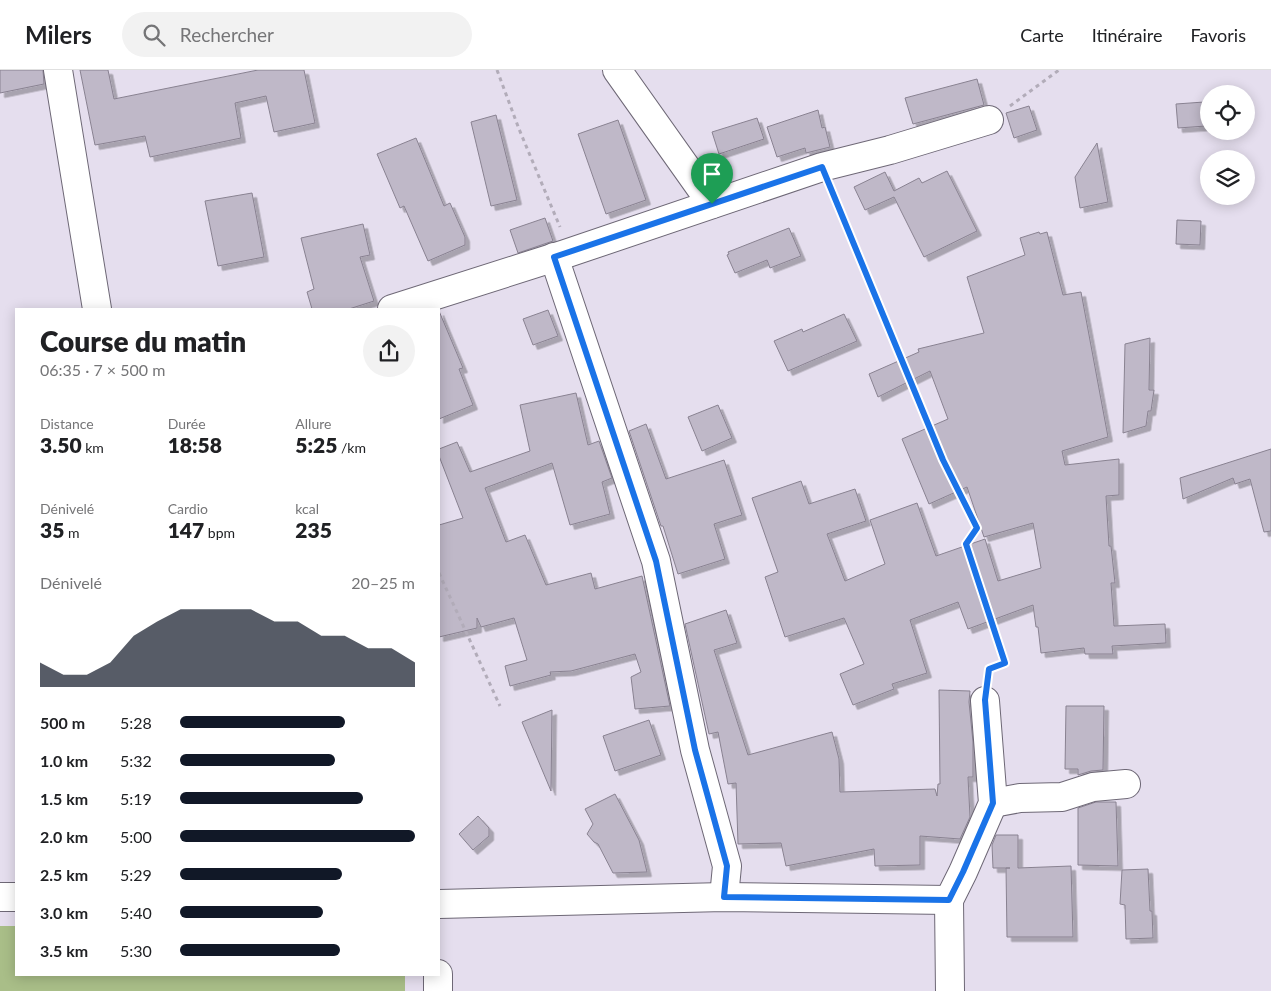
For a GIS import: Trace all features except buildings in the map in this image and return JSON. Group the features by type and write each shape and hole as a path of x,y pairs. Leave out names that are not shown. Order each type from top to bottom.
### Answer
{"street":[{"path":"58,70 97,308"},
{"path":"617,70 712,204"},
{"path":"395,308 559,256 822,167 890,150 989,120"},
{"path":"559,256 656,561 695,750 727,866 724,897"},
{"path":"950,991 949,900 993,803 985,700"},
{"path":"993,803 1020,798 1062,797 1093,787 1126,784"},
{"path":"0,897 15,897"},
{"path":"440,904 724,897 949,900"},
{"path":"438,976 438,991"}],"path":[{"path":"497,70 519,129 562,230 559,256"},
{"path":"989,120 1059,70"},
{"path":"822,167 943,460 977,528 966,544 1005,663 989,669 985,700"},
{"path":"440,575 500,706"}],"green space":[{"path":"0,926 15,926 15,976 405,976 405,991 0,991"}],"route":[{"path":"822,167 943,460 977,528 966,544 1005,663 989,669 985,700 993,803 949,900 724,897 727,866 695,750 656,561 554,257 712,204 822,167"}]}
